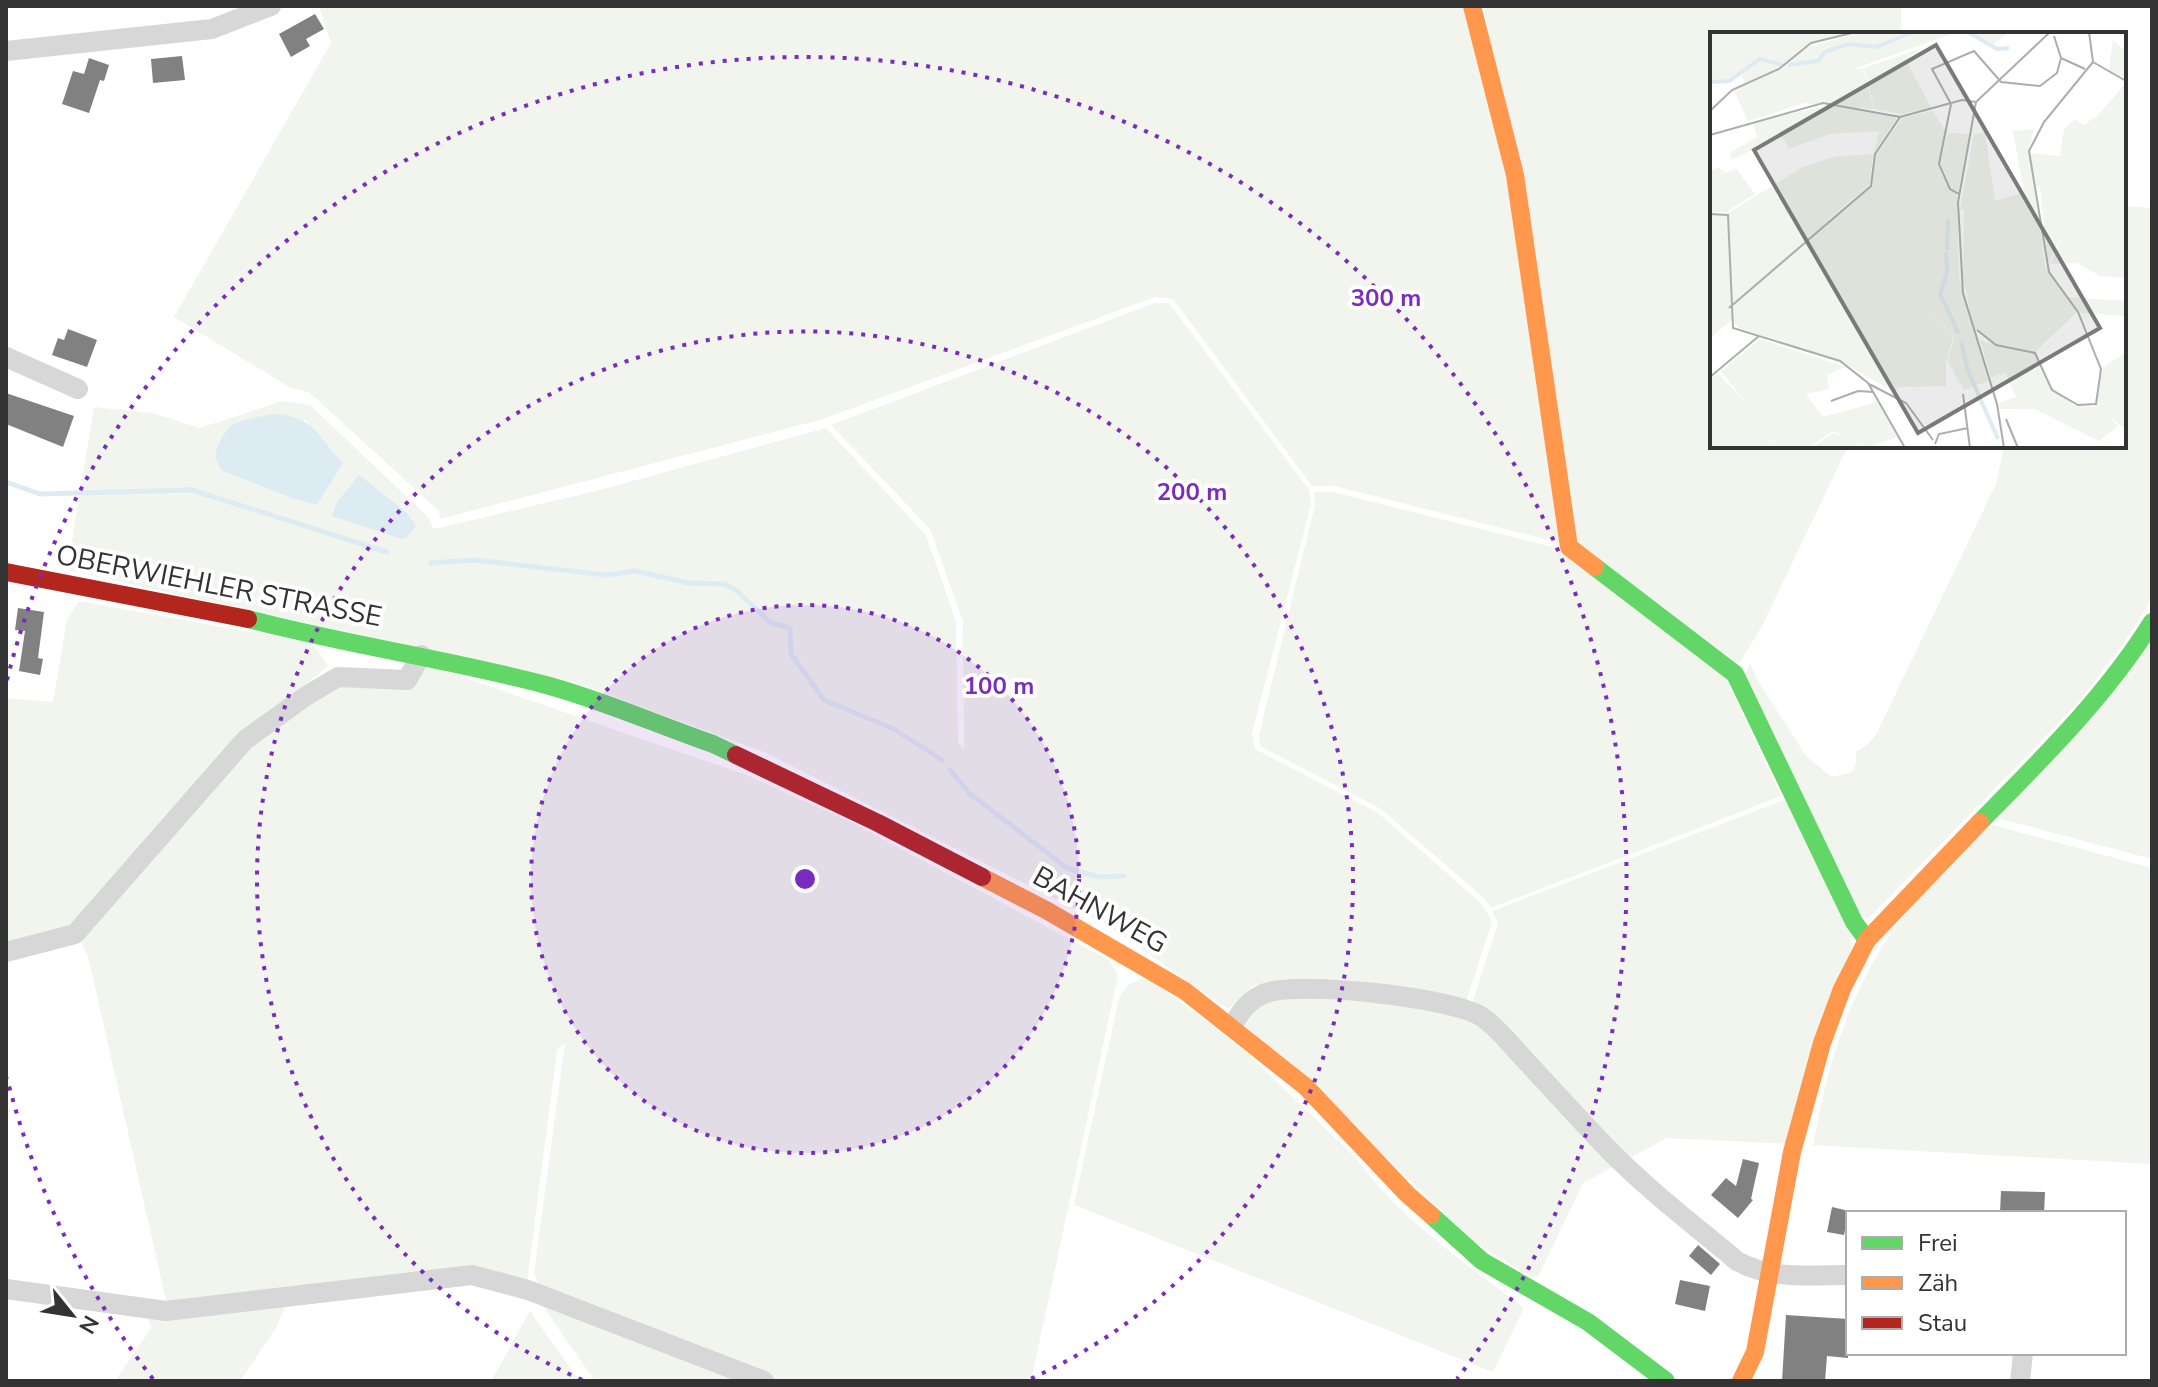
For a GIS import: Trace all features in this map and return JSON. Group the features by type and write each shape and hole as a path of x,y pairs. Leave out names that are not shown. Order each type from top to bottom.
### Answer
{"street":[{"path":"6,51 212,29 271,6"},
{"path":"1472,6 1515,175 1569,547 1735,674 1854,922 1867,940"},
{"path":"6,357 28,364 78,389"},
{"name":"OBERWIEHLER STRASSE","path":"6,572 224,613 301,633 421,655"},
{"path":"1741,1381 1755,1352 1792,1152 1822,1043 1842,989 1867,940 2046,754 2134,651 2152,622"},
{"path":"6,952 75,934 245,740 306,696 338,677 407,680 421,655"},
{"name":"BAHNWEG","path":"421,655 549,686 713,744 878,823 1046,910 1185,991 1232,1026 1306,1087 1407,1194 1482,1261 1588,1322 1662,1377"},
{"path":"1232,1026 1244,1006 1265,993 1285,989 1311,988 1447,1003 1467,1009 1484,1018 1610,1152 1737,1261 1769,1274 1846,1275"},
{"path":"6,1289 166,1311 472,1275 528,1290 764,1381"},
{"path":"2020,1381 2023,1355"}],"shaded area":[{"path":"319,6 1481,6 1561,543 1334,486 1312,486 1173,299 1155,297 823,419 440,519 439,511 309,392 291,388 174,317 331,43"},
{"path":"1484,6 1901,6 1901,32 1710,32 1710,448 1847,448 1763,624 1739,664 1578,543"},
{"path":"2126,206 2152,208 2152,599 2121,647 2078,703 1868,919 1861,915 1745,676 1750,662 1756,678 1806,756 1832,777 1852,772 1856,752 1876,735 1996,484 2004,448 2126,448"},
{"path":"1155,303 1169,303 1309,490 1311,504 1252,734 1255,749 1378,813 1482,904 1492,922 1466,1002 1277,982 1253,986 1228,1009 1105,924 764,752 574,682 67,570 94,407 152,413 200,428 282,401 310,405 427,516 434,529 596,491 826,428 926,535 956,622 958,743 964,749 963,621 930,529 831,425","holes":["305,420 343,463 317,505 221,470","359,476 381,493 401,539 333,516"]},
{"path":"272,414 286,415 306,423 343,463 317,505 221,470 215,457 228,429 242,421"},
{"path":"359,475 406,512 416,526 406,538 332,516 337,502"},
{"path":"1314,492 1333,492 1561,549 1721,668 1781,796 1491,908 1485,899 1381,809 1260,746 1259,735 1315,505"},
{"path":"79,601 312,643 328,666 249,730 77,924 6,948 6,698 53,702 67,620"},
{"path":"2152,634 2152,859 1997,818"},
{"path":"428,665 749,776 851,822 1109,960 1118,975 1031,1381 777,1381 540,1289 534,1273 565,1043 557,1050 527,1282 507,1275 172,1307 166,1300 88,956 82,943 84,933 239,753 335,684"},
{"path":"1790,798 1851,934 1851,951 1790,1144 1667,1138 1626,1160 1472,1004 1498,923 1492,911"},
{"path":"1989,824 2152,868 2152,1164 1813,1145 1836,1049 1860,988 1875,960 1892,931 1922,893"},
{"path":"1143,979 1152,981 1244,1050 1356,1158 1412,1220 1524,1308 1493,1372 1074,1205 1119,998 1129,984"},
{"path":"1280,996 1436,1006 1480,1025 1616,1165 1583,1183 1538,1277 1531,1277 1476,1243 1244,1024 1248,1009"},
{"path":"540,1302 750,1381 595,1381"},
{"path":"287,1303 276,1328 240,1381 115,1381 152,1327 148,1319"},
{"path":"530,1311 579,1381 491,1381"}],"building":[{"path":"315,14 324,29 306,39 310,46 291,57 279,34"},
{"path":"182,56 185,80 153,83 151,59"},
{"path":"89,58 109,65 104,81 100,80 89,113 62,104 73,71 84,74"},
{"path":"68,329 97,340 87,367 52,355 58,338 64,340"},
{"path":"6,393 74,416 63,447 6,424"},
{"path":"18,608 44,612 38,658 43,659 40,675 19,671 25,631 15,630"},
{"path":"1743,1159 1759,1163 1753,1200 1738,1218 1711,1195 1726,1178 1736,1186"},
{"path":"2001,1191 2045,1192 2044,1211 2000,1211"},
{"path":"1832,1207 1849,1211 1846,1211 1844,1235 1827,1232"},
{"path":"1698,1245 1720,1264 1711,1275 1689,1256"},
{"path":"1680,1280 1710,1286 1705,1311 1675,1304"},
{"path":"1786,1315 1846,1319 1848,1358 1827,1356 1825,1381 1782,1381"}],"waterway":[{"path":"6,482 40,494 192,490 387,552"},
{"path":"431,563 475,560 606,575 635,571 689,583 724,584 737,591 771,623 790,628 791,654 824,700 894,729 942,760"},
{"path":"950,770 969,793 1067,868 1099,877 1124,876"}],"traffic: fast":[{"path":"1595,567 1735,674 1854,922 1867,940"},
{"path":"248,619 546,685 609,705 736,755"},
{"path":"1980,822 2093,701 2152,622"},
{"path":"1431,1215 1482,1261 1588,1322 1666,1381"}],"traffic: slow":[{"path":"1472,6 1515,175 1569,547 1595,567"},
{"path":"1741,1381 1755,1352 1792,1152 1822,1043 1842,989 1867,940 1980,822"},
{"path":"982,877 1046,910 1185,991 1306,1087 1407,1194 1431,1215"}],"traffic: jam":[{"path":"6,572 248,619"},
{"path":"736,755 982,877"}]}
